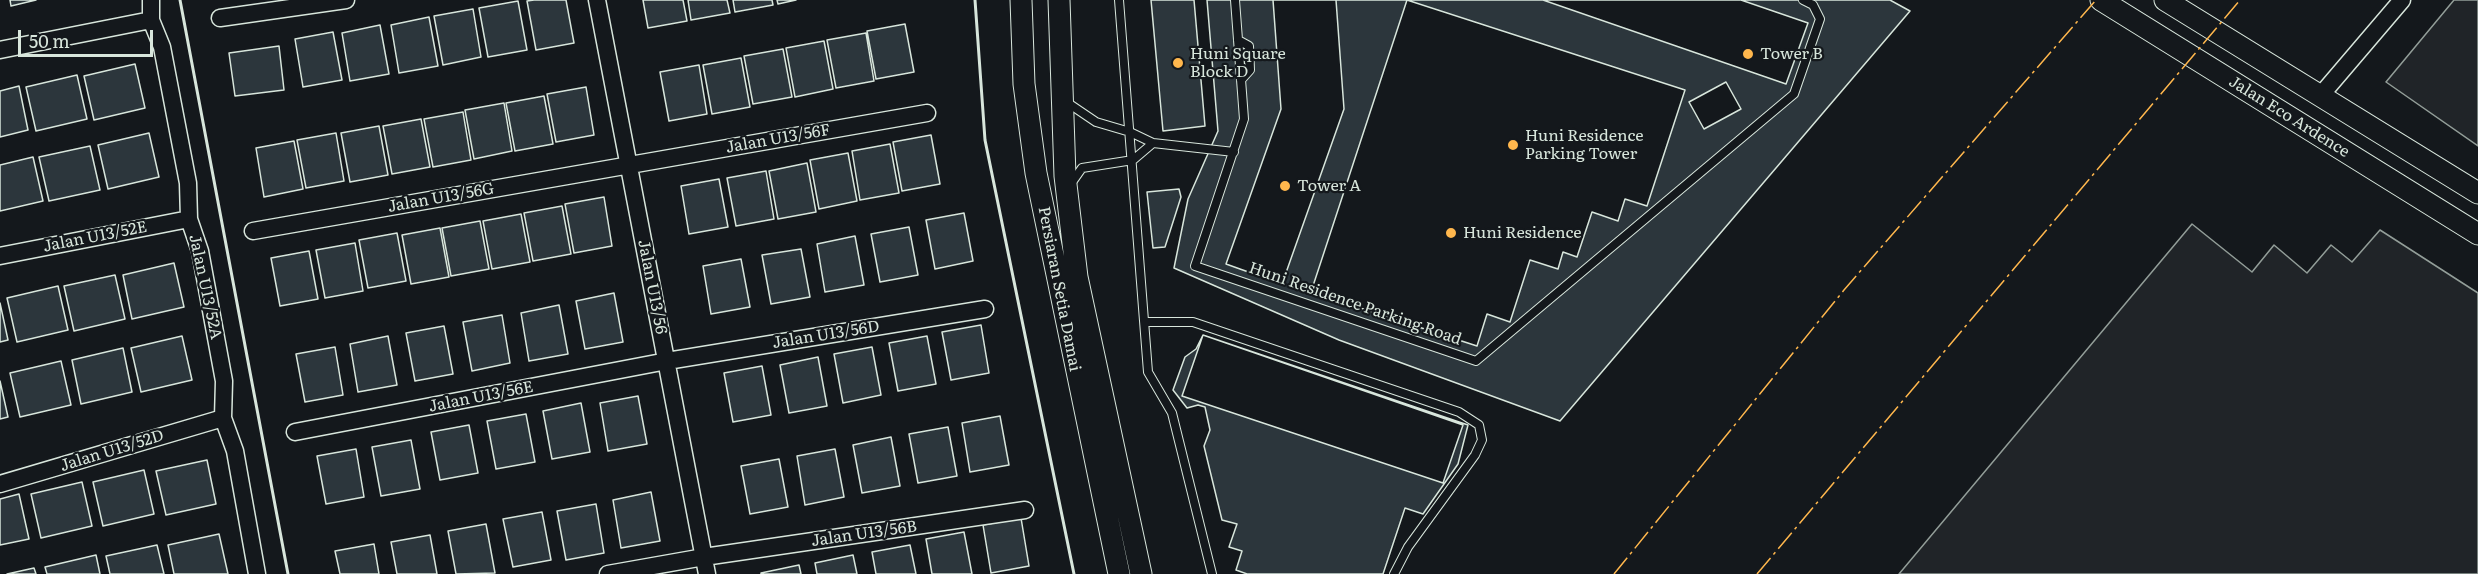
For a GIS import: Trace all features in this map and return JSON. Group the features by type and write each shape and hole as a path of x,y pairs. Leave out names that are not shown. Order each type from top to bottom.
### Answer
{"street":[{"name":"Jalan U13/52A","path":"151,0 151,20 162,47 188,183 189,219 200,251 224,381 223,418 235,451 257,574"},
{"path":"220,18 346,0"},
{"name":"Jalan U13/56","path":"597,0 707,574"},
{"name":"Persiaran Setia Damai","path":"1021,0 1024,84 1036,173 1119,574"},
{"name":"Persiaran Setia Damai","path":"1059,0 1066,190 1077,277 1141,574"},
{"name":"Jalan Eco Ardence","path":"2101,0 2478,234"},
{"path":"2165,0 2478,193"},
{"path":"2321,95 2402,0"},
{"path":"0,50 151,20"},
{"name":"Jalan U13/56F","path":"629,165 927,113"},
{"name":"Jalan U13/56G","path":"253,231 629,165"},
{"name":"Jalan U13/52E","path":"0,256 189,219"},
{"name":"Jalan U13/56D","path":"667,361 985,309"},
{"name":"Jalan U13/56E","path":"295,432 667,361"},
{"name":"Jalan U13/52D","path":"0,484 223,418"},
{"name":"Jalan U13/56B","path":"608,574 704,557 1025,510"}],"lane":[{"path":"1119,0 1146,322 1148,372 1172,413 1212,574"},
{"path":"1063,99 1096,122 1130,132 1153,143 1234,152 1244,119 1235,0"},
{"path":"1803,0 1814,2"},
{"name":"Huni Residence Parking Road","path":"1234,152 1195,266 1476,361 1794,94 1820,19 1814,2"},
{"path":"1066,190 1082,168 1133,160 1153,143"},
{"path":"1146,322 1193,322 1459,412 1479,425 1482,440 1475,455 1407,547 1394,574"}],"shaded area":[{"path":"2454,0 2478,0 2478,146 2386,82"},
{"path":"2192,224 2252,272 2274,245 2307,273 2331,245 2352,262 2380,230 2478,293 2478,574 1899,574"}],"building":[{"path":"10,0 36,0 11,6"},
{"path":"566,0 574,43 536,50 527,1"},
{"path":"643,0 683,0 687,21 648,28"},
{"path":"688,0 727,0 730,13 691,20"},
{"path":"733,0 772,0 773,5 735,12"},
{"path":"777,0 796,0 778,4"},
{"name":"Huni Square Block D","path":"1151,0 1194,0 1205,126 1163,131"},
{"name":"Huni Residence","path":"1207,0 1890,0 1910,11 1560,421 1339,340 1174,268 1188,199 1218,131"},
{"name":"Tower A","path":"1273,0 1336,0 1344,109 1282,284 1226,264 1281,109"},
{"name":"Huni Residence Parking Tower","path":"1407,0 1685,90 1647,206 1625,199 1618,221 1592,212 1577,257 1563,252 1558,269 1530,260 1510,322 1487,314 1477,346 1311,292"},
{"name":"Tower B","path":"1543,0 1741,0 1808,23 1786,84"},
{"path":"518,1 527,50 488,57 479,8"},
{"path":"473,9 481,57 443,65 434,16"},
{"path":"429,17 438,66 399,73 391,25"},
{"path":"905,24 914,72 876,79 867,31"},
{"path":"380,25 389,74 350,81 342,33"},
{"path":"333,32 342,80 303,87 295,39"},
{"path":"866,33 874,81 836,88 827,40"},
{"path":"824,41 833,89 795,97 786,48"},
{"path":"279,46 284,90 235,96 229,53"},
{"path":"783,49 792,97 753,104 744,56"},
{"path":"741,58 750,107 712,114 703,65"},
{"path":"135,64 145,108 94,120 84,76"},
{"path":"699,65 707,114 669,121 660,72"},
{"path":"77,75 87,119 36,131 26,87"},
{"path":"1726,82 1741,109 1704,129 1689,102"},
{"path":"19,86 28,130 0,137 0,91"},
{"path":"586,87 594,135 556,142 547,94"},
{"path":"544,96 553,144 515,151 506,103"},
{"path":"504,103 512,151 474,159 465,110"},
{"path":"463,112 471,160 433,167 424,119"},
{"path":"421,119 430,167 392,174 383,126"},
{"path":"379,126 388,175 350,182 341,133"},
{"path":"149,133 159,177 108,189 98,145"},
{"path":"336,133 344,181 306,188 297,140"},
{"path":"931,135 940,184 902,191 893,142"},
{"path":"294,141 303,189 264,197 256,148"},
{"path":"890,144 899,193 860,200 852,151"},
{"path":"90,146 100,190 49,201 39,157"},
{"path":"848,153 857,201 819,209 810,160"},
{"path":"33,157 43,201 0,211 0,165"},
{"path":"807,163 816,212 778,219 769,171"},
{"path":"766,171 774,219 736,226 727,178"},
{"path":"719,179 728,227 689,234 681,186"},
{"path":"1179,189 1181,197 1165,247 1153,248 1147,192"},
{"path":"604,197 612,246 574,253 565,204"},
{"path":"562,206 571,254 533,261 524,213"},
{"path":"964,213 973,261 935,269 926,220"},
{"path":"521,214 530,262 492,269 483,221"},
{"path":"480,221 489,269 451,276 442,228"},
{"path":"909,227 918,275 880,282 871,234"},
{"path":"440,228 449,277 411,284 402,235"},
{"path":"397,233 406,281 368,288 359,240"},
{"path":"855,236 864,285 825,292 817,244"},
{"path":"355,243 363,291 325,298 316,250"},
{"path":"801,249 810,297 771,304 762,255"},
{"path":"309,251 318,299 280,306 271,258"},
{"path":"741,259 750,307 711,314 703,266"},
{"path":"174,263 184,307 132,319 123,275"},
{"path":"115,275 125,319 74,331 64,286"},
{"path":"58,286 68,330 17,342 7,298"},
{"path":"614,293 623,342 585,349 576,301"},
{"path":"0,303 8,340 0,342"},
{"path":"559,305 568,354 529,361 521,313"},
{"path":"502,315 510,363 472,371 463,322"},
{"path":"981,325 989,373 951,380 942,332"},
{"path":"444,326 453,374 415,381 406,333"},
{"path":"1203,335 1468,425 1458,464 1423,514 1405,508 1383,574 1247,574 1236,570 1242,551 1229,547 1237,524 1222,520 1204,446 1210,430 1205,407 1198,405 1187,408 1173,390 1185,357 1196,349"},
{"path":"1203,335 1463,425 1443,483 1182,396"},
{"path":"182,336 192,380 141,392 131,348"},
{"path":"388,336 397,385 358,392 350,344"},
{"path":"927,336 936,384 898,391 889,343"},
{"path":"335,347 343,395 305,402 296,354"},
{"path":"872,347 881,395 843,403 834,354"},
{"path":"123,348 132,392 81,404 72,360"},
{"path":"818,357 827,406 789,413 780,365"},
{"path":"61,361 71,405 20,417 10,373"},
{"path":"762,366 771,415 733,422 724,373"},
{"path":"0,381 8,417 0,419"},
{"path":"638,396 647,444 608,451 600,403"},
{"path":"581,403 590,452 552,459 543,411"},
{"path":"526,414 535,462 496,469 487,421"},
{"path":"1000,416 1009,465 970,472 962,423"},
{"path":"469,425 478,473 440,480 431,432"},
{"path":"948,427 957,476 918,483 909,434"},
{"path":"891,437 900,486 862,493 853,445"},
{"path":"411,440 420,489 381,496 372,447"},
{"path":"356,449 364,497 326,504 317,456"},
{"path":"835,449 844,497 805,505 797,456"},
{"path":"779,459 788,507 750,514 741,466"},
{"path":"207,460 216,504 166,515 156,471"},
{"path":"144,470 154,514 103,526 93,482"},
{"path":"82,482 92,526 41,538 31,494"},
{"path":"651,492 660,541 621,548 613,500"},
{"path":"19,494 29,539 0,545 0,499"},
{"path":"596,504 604,553 566,560 557,511"},
{"path":"542,512 551,560 513,567 503,519"},
{"path":"1021,518 1029,566 991,573 983,525"},
{"path":"486,524 495,573 456,574 448,531"},
{"path":"964,532 972,574 932,574 926,539"},
{"path":"219,534 228,574 174,574 168,545"},
{"path":"430,535 437,574 397,574 391,542"},
{"path":"374,544 379,574 340,574 335,551"},
{"path":"157,545 164,574 110,574 106,556"},
{"path":"910,545 916,574 876,574 872,552"},
{"path":"96,555 100,574 47,574 45,567"},
{"path":"853,555 857,574 817,574 815,563"},
{"path":"799,565 801,574 761,574 761,573"},
{"path":"34,568 36,574 7,574"}],"wall":[{"path":"180,0 288,574"},
{"path":"975,0 985,140 1074,574"}],"power":[{"path":"1614,574 1844,290 2096,0"},
{"path":"1757,574 2240,0"}],"place":[{"name":"Tower B","path":"1748,54"},
{"name":"Huni Square Block D","path":"1178,63"},
{"name":"Huni Residence Parking Tower","path":"1513,145"},
{"name":"Tower A","path":"1285,186"},
{"name":"Huni Residence","path":"1451,233"}]}
